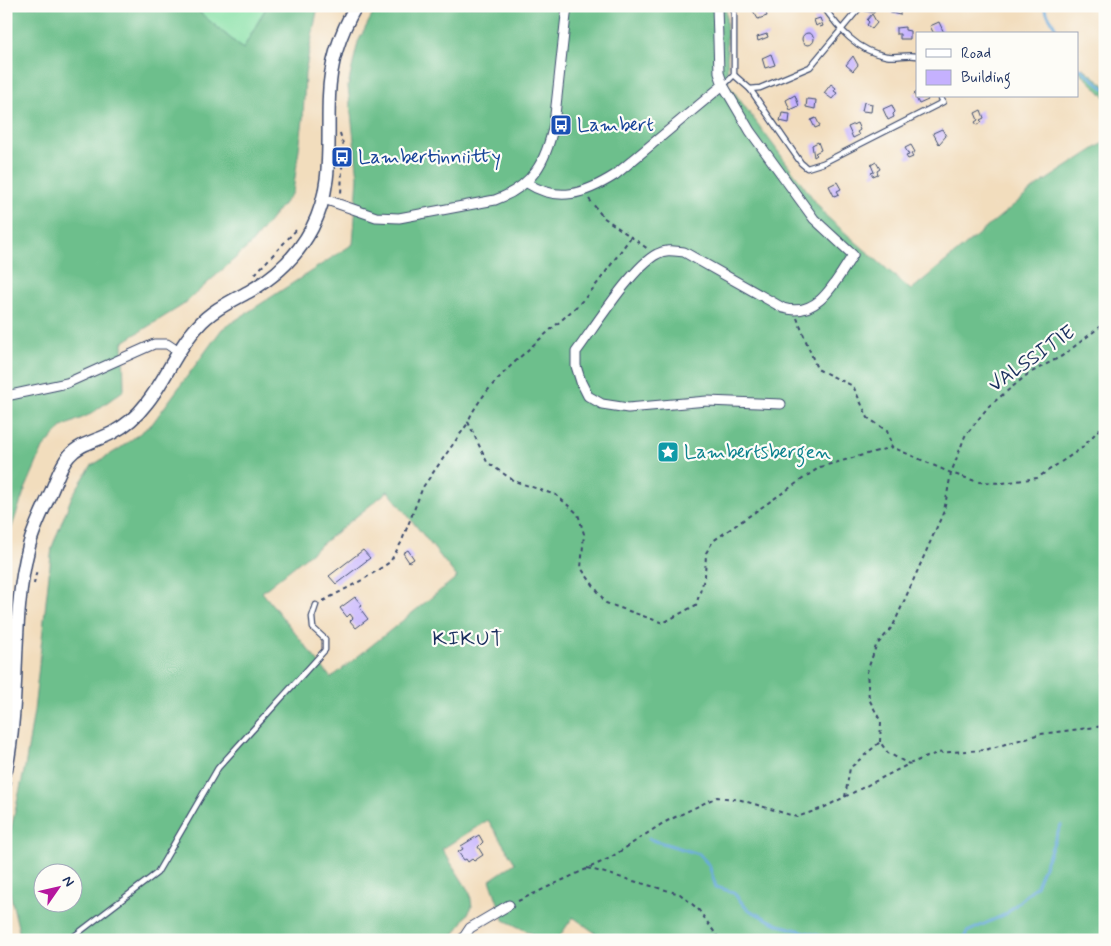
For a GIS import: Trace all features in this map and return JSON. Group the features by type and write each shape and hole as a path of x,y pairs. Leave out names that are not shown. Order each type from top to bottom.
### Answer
{"street":[{"path":"9,773 15,711 18,624 25,565 34,529 68,456 82,445 112,433 133,418 148,403 189,336 212,312 264,282 288,262 312,227 324,199 329,164 329,93 332,73 339,43 356,6"},
{"path":"324,199 376,217 399,218 495,200 509,195 527,183 546,157 553,132 567,6"},
{"path":"717,6 719,73 723,83 750,131 814,219 853,255 820,301 809,308 794,312 783,308 684,252 667,250 656,254 633,276 576,352 576,366 588,396 602,404 628,408 708,401 781,404"},
{"path":"527,183 548,194 582,191 599,185 615,175 723,83"},
{"path":"6,396 67,383 154,344 167,344 179,352"},
{"path":"462,940 470,928 509,905"}],"lane":[{"path":"723,83 734,75 734,6"},
{"path":"823,6 841,31 874,52 888,56 906,54 916,56"},
{"path":"750,89 760,88 810,67 861,6"},
{"path":"734,75 750,89 807,168 823,163 943,102 941,98"},
{"path":"68,940 157,873 218,768 325,650 325,639 313,628 312,617 316,605"}],"path":[{"path":"340,130 343,144 340,188 344,199"},
{"path":"582,191 603,218 656,254"},
{"path":"253,276 299,227"},
{"path":"316,605 364,579 390,562 401,543 423,487 468,422 474,406 512,365 551,332 586,296 631,237"},
{"path":"794,312 817,368 853,386 868,418 887,430 892,447"},
{"name":"VALSSITIE","path":"880,742 881,722 870,698 867,672 876,646 893,626 944,511 951,473 964,436 989,406 1028,374 1062,356 1105,323"},
{"path":"468,422 487,462 514,481 556,494 578,514 584,534 581,568 606,603 663,623 696,605 705,576 706,552 713,542 820,467 892,447 951,473 978,482 1003,483 1037,478 1082,448 1105,423"},
{"path":"33,591 38,563"},
{"path":"509,905 610,858 663,823 717,797 742,800 797,817 823,808 909,764 937,753 985,750 1040,734 1105,726"},
{"path":"845,797 850,768 880,742 888,753 909,764"},
{"path":"6,801 9,773"},
{"path":"587,868 680,894 698,910 720,940"},
{"path":"6,930 9,940"}],"green space":[{"path":"6,6 192,6 243,49 267,6 318,6 305,73 303,120 293,192 250,245 183,305 123,342 124,390 91,414 62,427 43,448 24,492 6,544"},
{"path":"192,6 267,6 243,49"},
{"path":"377,6 726,6 728,84 826,216 911,290 1037,186 1105,142 1105,940 605,940 573,917 557,940 545,940 504,920 490,880 515,863 488,820 442,849 470,893 472,907 451,940 21,940 9,888 9,838 25,767 34,711 52,547 72,496 91,466 119,449 152,424 222,329 353,244 358,177 348,86 358,42","holes":["388,491 457,577 331,678 262,592"]},
{"path":"1082,67 1105,85 1105,97 1079,71"}],"building":[{"path":"764,6 767,16 758,19 752,9"},
{"path":"866,6 875,6 874,13 865,11"},
{"path":"893,6 901,6 900,15 891,13"},
{"path":"872,14 877,23 872,29 867,25 869,22 867,20"},
{"path":"820,18 823,26 820,27 819,24 816,26 814,20"},
{"path":"939,22 944,32 933,32 930,26"},
{"path":"905,27 905,30 910,31 910,39 900,39 900,34 896,34 896,28"},
{"path":"806,33 810,33 814,39 810,45 806,45 802,41 802,37"},
{"path":"767,34 768,37 758,41 757,37"},
{"path":"771,54 775,65 765,68 762,58"},
{"path":"853,56 858,65 853,71 846,65"},
{"path":"831,84 836,88 834,91 837,93 832,99 824,93"},
{"path":"795,95 799,106 790,110 786,100"},
{"path":"916,98 927,98 928,100 919,104"},
{"path":"807,99 816,100 815,109 806,107"},
{"path":"864,102 872,104 871,112 862,111"},
{"path":"892,105 895,112 893,114 894,117 888,120 883,109"},
{"path":"981,110 984,118 977,125 975,122 978,120 975,113"},
{"path":"782,113 790,114 789,123 780,121"},
{"path":"816,118 820,126 815,128 811,120"},
{"path":"857,123 860,130 857,132 859,135 853,138 848,127"},
{"path":"942,129 946,136 939,144 933,133"},
{"path":"818,142 821,150 815,153 817,155 814,157 812,145"},
{"path":"911,145 915,152 911,154 913,157 908,159 906,156 909,155 905,148"},
{"path":"876,162 880,169 877,171 878,174 873,176 871,173 874,172 871,165"},
{"path":"837,182 841,189 837,191 839,194 834,196 829,186"},
{"path":"363,550 370,558 336,584 329,576"},
{"path":"408,550 414,559 409,562 403,553"},
{"path":"355,597 362,605 359,607 368,619 356,628 350,621 353,618 350,614 347,617 340,608"},
{"path":"479,835 483,842 478,847 483,855 474,861 472,859 468,862 466,859 464,860 458,852 463,849 461,846"}],"waterway":[{"path":"1043,6 1058,32"},
{"path":"1078,67 1105,89"},
{"path":"963,940 967,932 1006,914 1036,886 1061,825"},
{"path":"649,839 699,854 709,865 716,887 733,892 747,909 779,925 835,940"}],"place":[{"name":"Lambert","path":"561,125"},
{"name":"Lambertinniitty","path":"342,157"},
{"name":"Lambertsbergen","path":"668,452"}],"district":[{"name":"KIKUT","path":"468,639"}]}
